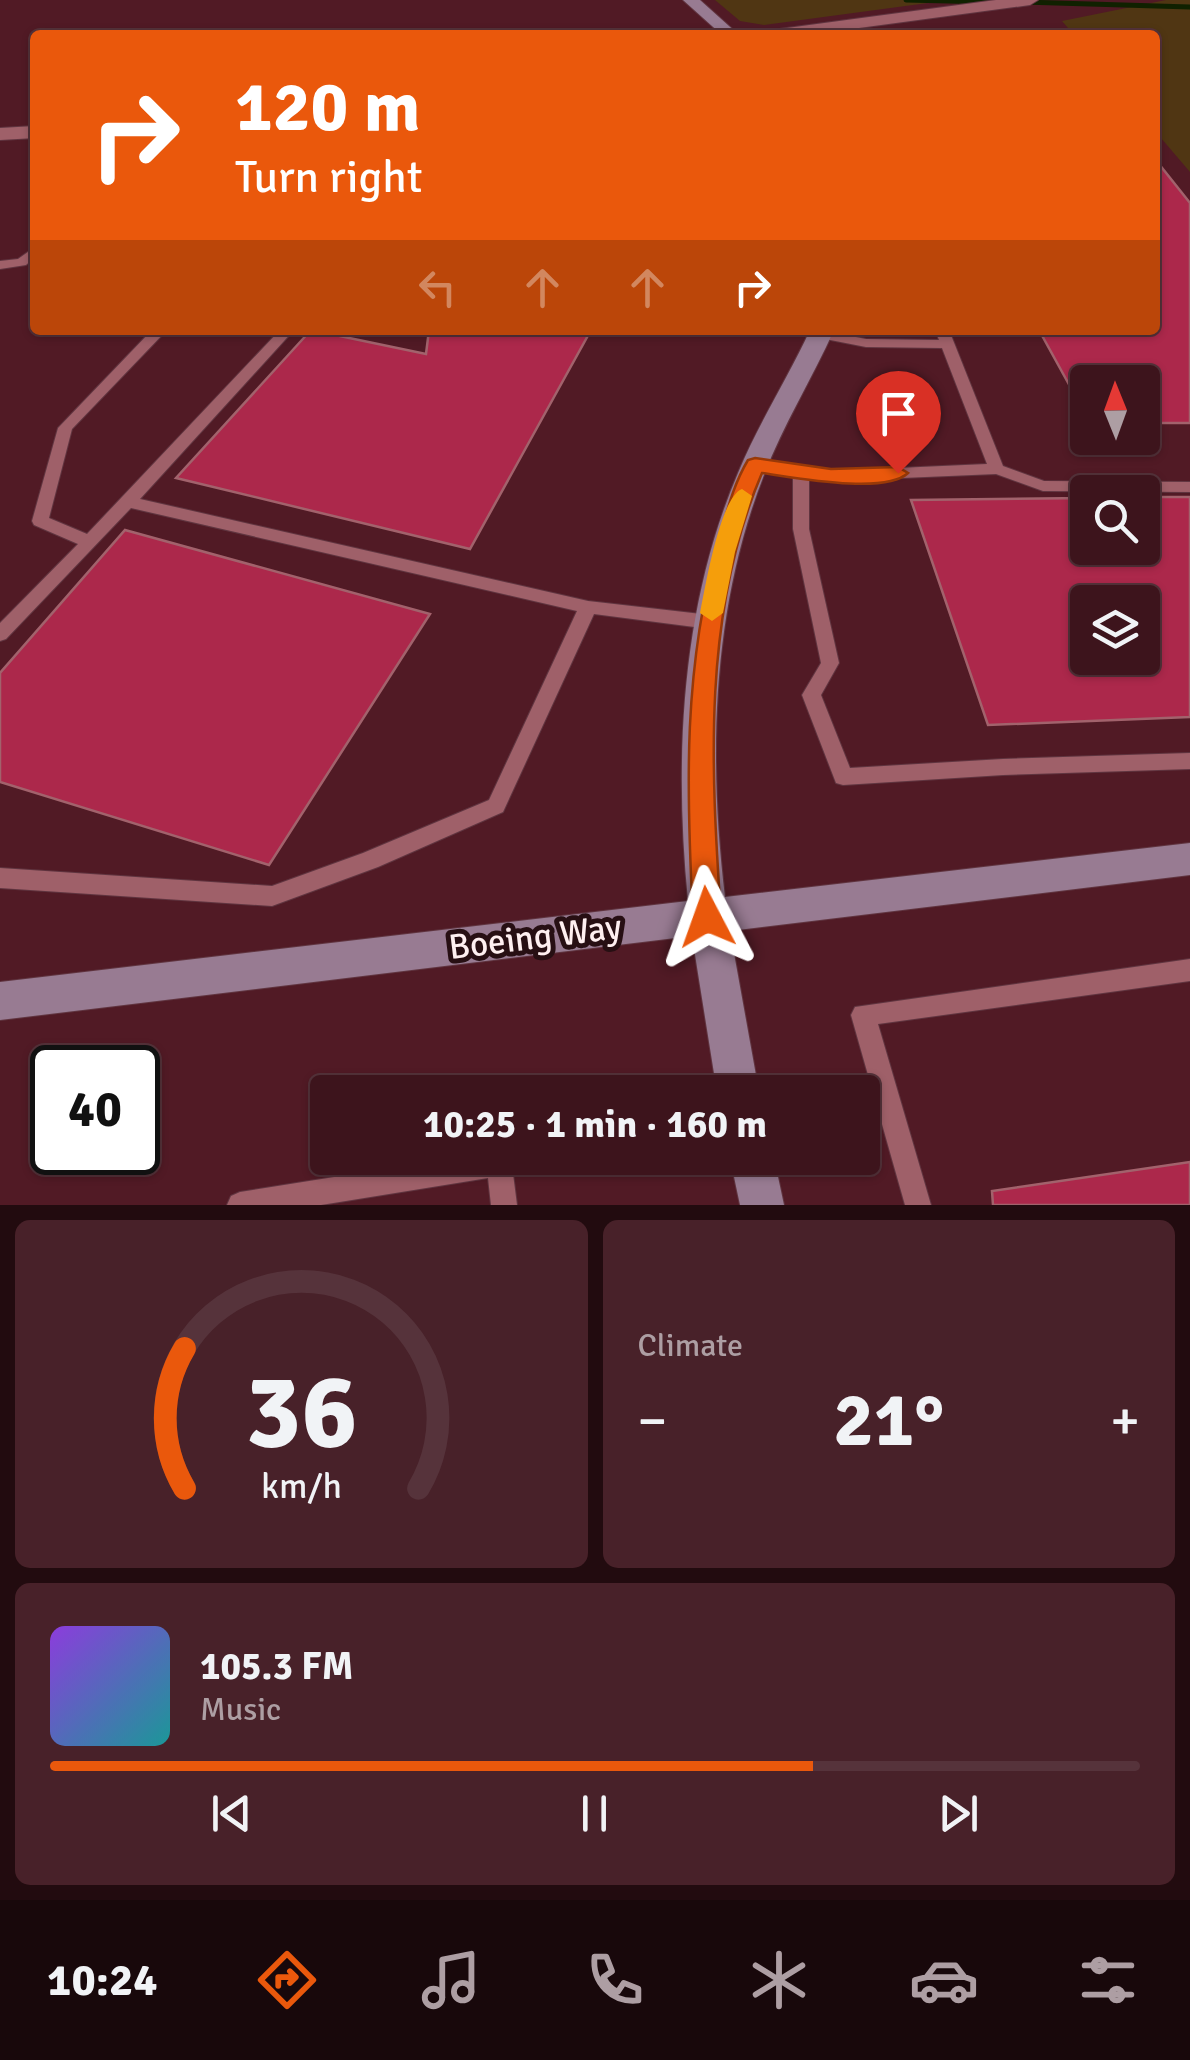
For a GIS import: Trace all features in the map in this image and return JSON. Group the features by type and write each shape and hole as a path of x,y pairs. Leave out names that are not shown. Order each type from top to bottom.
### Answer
{"street":[{"path":"809,30 1030,0"},
{"path":"694,3 724,30"},
{"path":"0,134 30,132"},
{"path":"735,1075 707,917 699,787 700,701 724,552 755,465 820,335"},
{"name":"Boeing Way","path":"0,1001 1190,859"},
{"path":"756,1175 762,1205"}],"lane":[{"path":"0,265 22,262 30,255"},
{"path":"89,542 40,521 65,428 155,335"},
{"path":"0,634 282,335"},
{"path":"833,335 866,343 944,337 997,469"},
{"path":"755,465 831,476 997,469 1043,486 1190,487"},
{"path":"800,472 801,529 830,663 810,695 843,778 1003,766 1190,761"},
{"path":"128,502 588,607 710,622"},
{"path":"0,878 272,896 370,860 496,806 588,607"},
{"path":"918,1205 863,1015 1190,970"},
{"path":"240,1205 500,1163 504,1205"}],"shaded area":[{"path":"715,0 950,0 764,25 740,21"},
{"path":"1166,0 1190,0 1190,172 1160,137 1160,30 1070,30 1062,21"}],"building":[{"path":"1160,165 1190,203 1190,423 1160,423 1160,365 1070,365 1070,386 1042,335 1160,335"},
{"path":"306,335 335,335 426,354 428,335 588,335 470,549 176,478"},
{"path":"1160,497 1190,497 1190,717 988,725 911,500 1070,498 1070,565 1160,565"},
{"path":"125,530 430,614 269,865 0,782 0,673"},
{"path":"1190,1162 1190,1205 993,1205 992,1191"}],"waterway":[{"path":"906,0 992,2"},
{"path":"1023,2 1190,7"}],"slow traffic":[{"path":"712,613 724,552 742,496"}],"route":[{"path":"707,917 699,787 700,701 724,552 743,492 755,465 831,476 898,473"}]}
